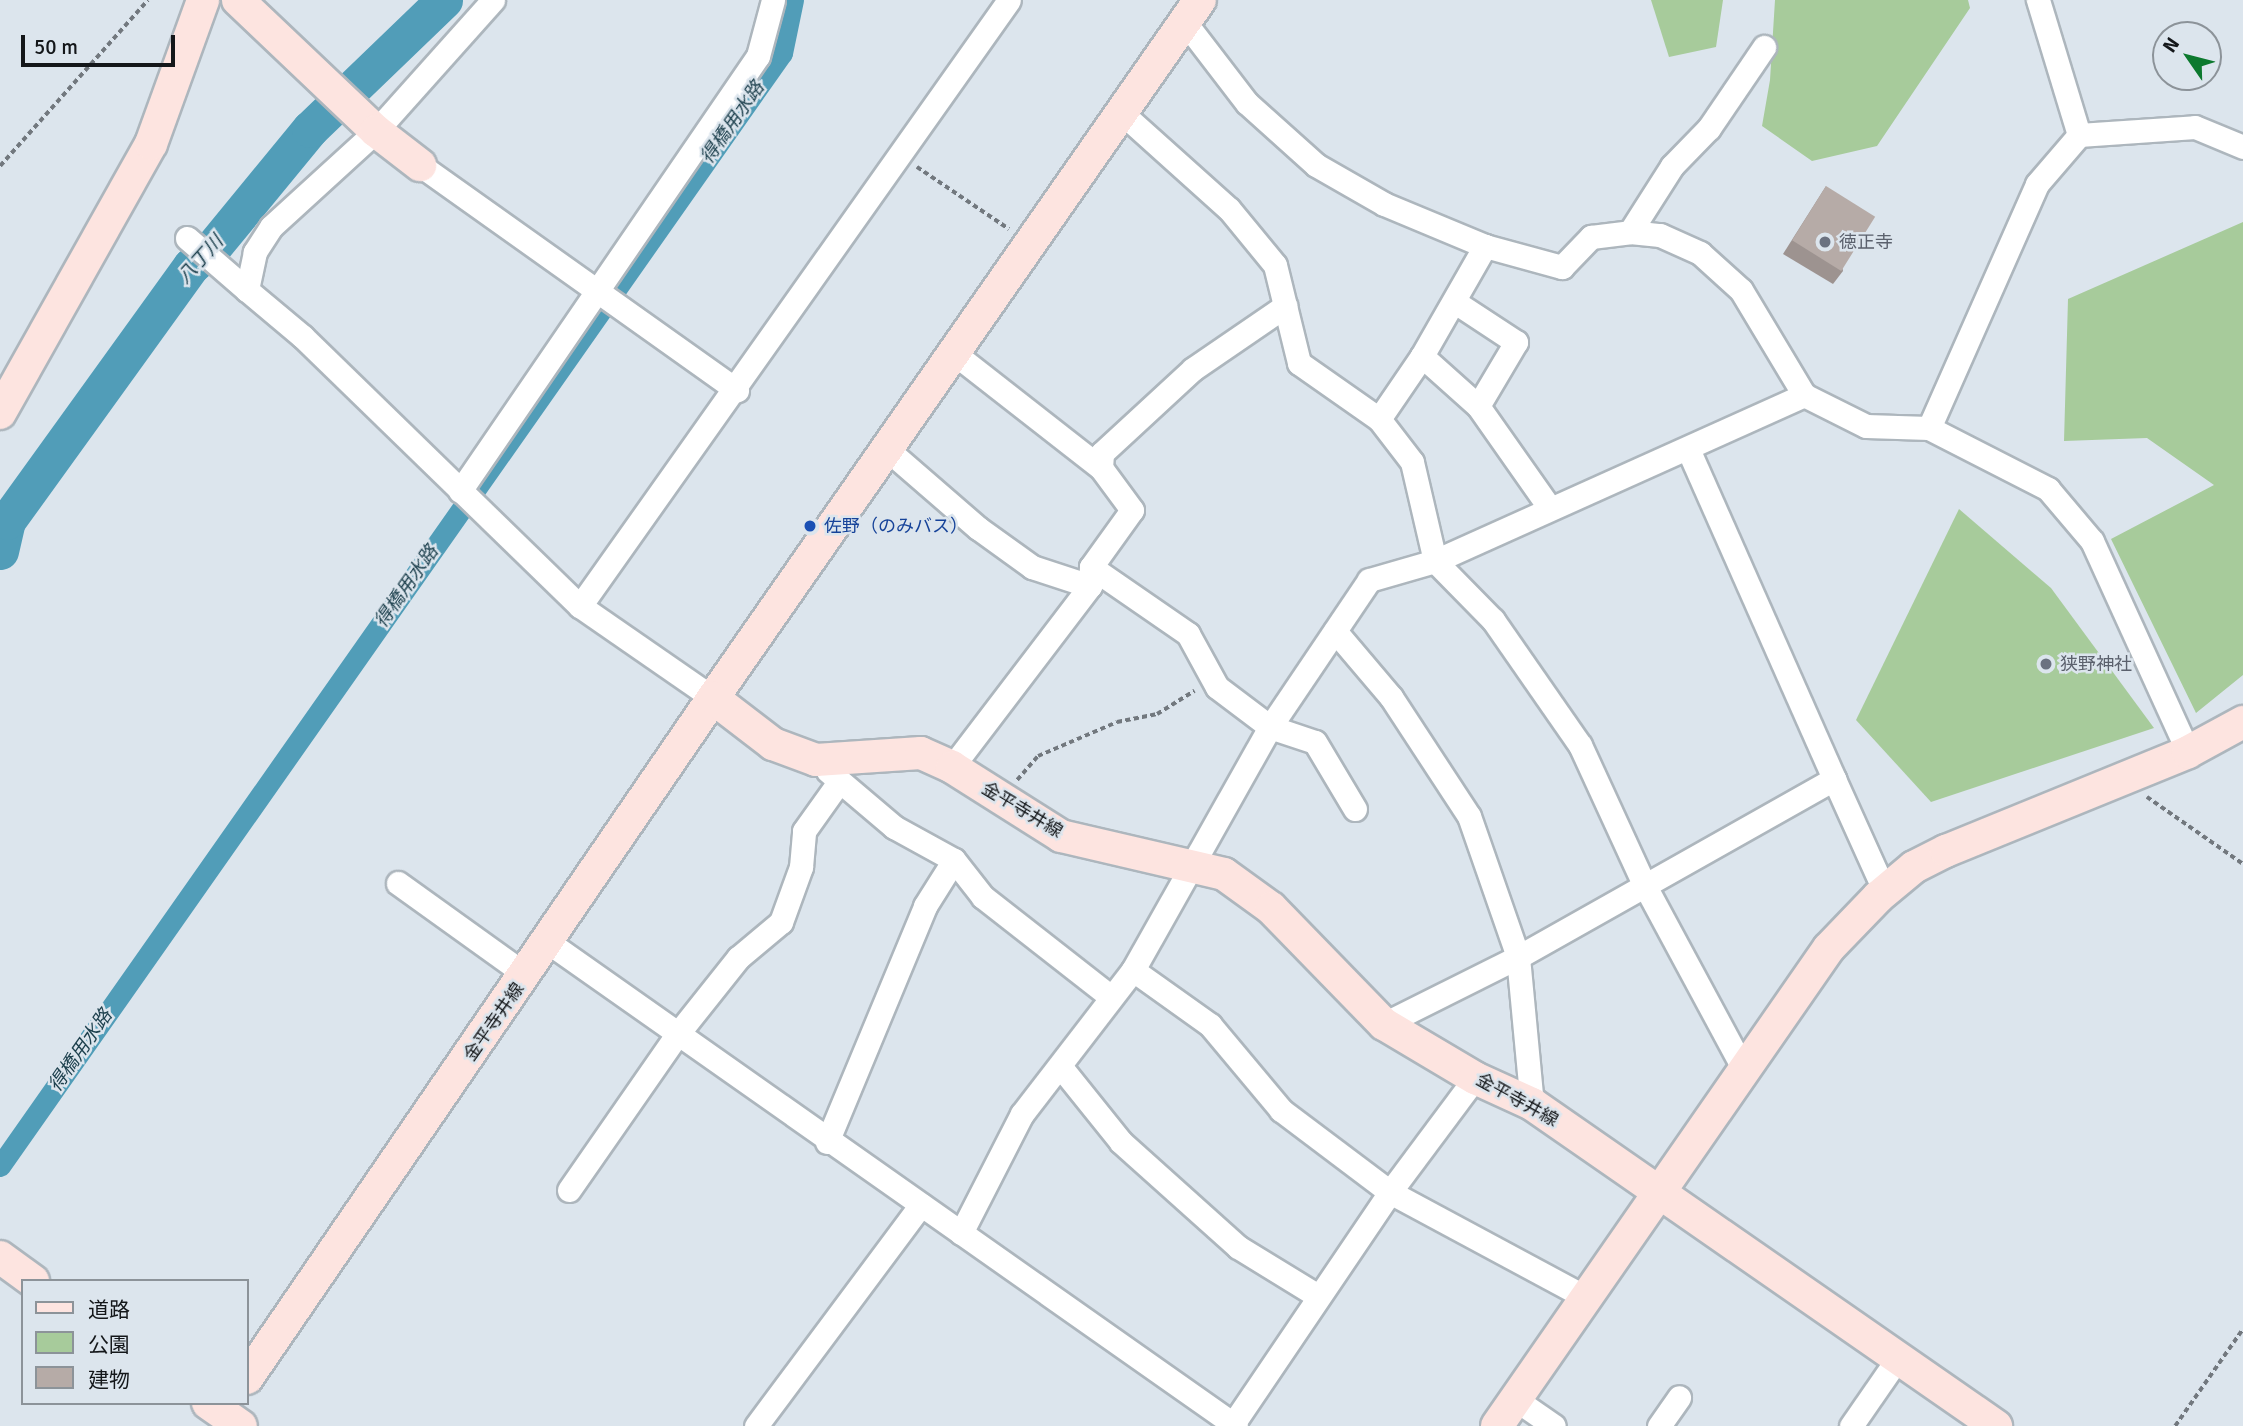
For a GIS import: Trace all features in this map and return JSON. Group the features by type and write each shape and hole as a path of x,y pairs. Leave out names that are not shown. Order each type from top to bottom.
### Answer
{"street":[{"path":"0,413 151,144 203,0"},
{"path":"238,0 376,131 737,390"},
{"path":"247,290 255,252 271,227 376,131 493,0"},
{"path":"467,497 607,295 758,56 773,0"},
{"path":"580,606 737,390 1009,0"},
{"path":"2038,0 2079,135"},
{"path":"187,238 303,337 580,606 713,698 889,451 1123,114 1188,7 1247,103 1316,165 1384,204 1485,246 1562,267 1591,237 1630,232 1660,235 1700,253 1741,290 1804,395 1867,426 1929,428 2048,489 2092,541 2188,752"},
{"path":"1630,232 1672,166 1709,128 1764,47"},
{"path":"1123,114 1164,147 1256,239 1275,265 1299,363 1379,419 1412,462 1435,561 1493,620 1580,745 1644,884 1743,1068"},
{"path":"1929,428 2038,184 2079,135 2195,127 2243,147"},
{"path":"1379,419 1422,356 1485,246"},
{"path":"1455,302 1516,342 1478,406"},
{"path":"1101,468 1102,453 1193,369 1285,306"},
{"path":"952,767 1091,577 1132,510 1101,468 955,354"},
{"path":"1422,356 1478,406 1549,507"},
{"path":"961,1233 1022,1114 1133,970 1270,727 1369,580 1435,561 1549,507 1688,449 1804,395"},
{"path":"1688,449 1885,892"},
{"path":"889,451 978,528 1032,567 1091,577 1188,634 1217,687 1270,727 1315,743 1355,809"},
{"path":"1335,631 1391,697 1469,816 1518,957 1532,1104"},
{"name":"金平寺井線","path":"248,1377 526,975 713,698 773,744 816,760 920,753 952,767 1060,836 1224,874 1271,908 1384,1024 1475,1078 1532,1104 1660,1189 1996,1426"},
{"path":"1497,1426 1743,1068 1829,948 1885,892 1914,867 1946,851 2046,806 2122,780 2188,752 2243,722"},
{"path":"816,760 894,827 954,860 983,897 1111,997"},
{"path":"1384,1024 1518,957 1834,779"},
{"path":"569,1190 676,1036 738,958 781,922 801,867 804,831 839,782"},
{"path":"827,1142 925,906 954,860"},
{"path":"398,883 526,975"},
{"path":"548,942 676,1036 1235,1425 1318,1296 1390,1192 1475,1078"},
{"path":"1133,970 1210,1025 1281,1110 1390,1192 1585,1297"},
{"path":"1060,1066 1121,1142 1219,1231 1318,1296"},
{"path":"756,1426 920,1205"},
{"path":"0,1257 30,1279"},
{"path":"1851,1426 1898,1358"},
{"path":"1659,1426 1679,1397"},
{"path":"1516,1399 1554,1426"}],"path":[{"path":"0,166 148,0"},
{"path":"899,155 1031,244"},
{"path":"1002,798 1038,756 1117,722 1157,714 1214,679"},
{"path":"2122,780 2243,864"},
{"path":"2175,1426 2243,1329"}],"green space":[{"path":"1651,0 1723,0 1716,47 1669,57"},
{"path":"1775,0 1968,0 1970,8 1877,146 1812,161 1762,126 1770,80"},
{"path":"2243,222 2243,675 2196,713 2111,539 2214,485 2147,438 2064,441 2068,299"},
{"path":"1959,509 2051,588 2154,728 1931,802 1856,720"}],"building":[{"name":"徳正寺","path":"1826,186 1875,217 1841,271 1792,240"}],"waterway":[{"name":"八丁川","path":"0,551 7,521 191,266 213,247 310,129 444,0"},
{"name":"得橋用水路","path":"0,1166 782,53 793,0"}],"place":[{"name":"徳正寺","path":"1825,242"},
{"name":"佐野（のみバス）","path":"810,526"},
{"name":"狭野神社","path":"2046,664"}]}
